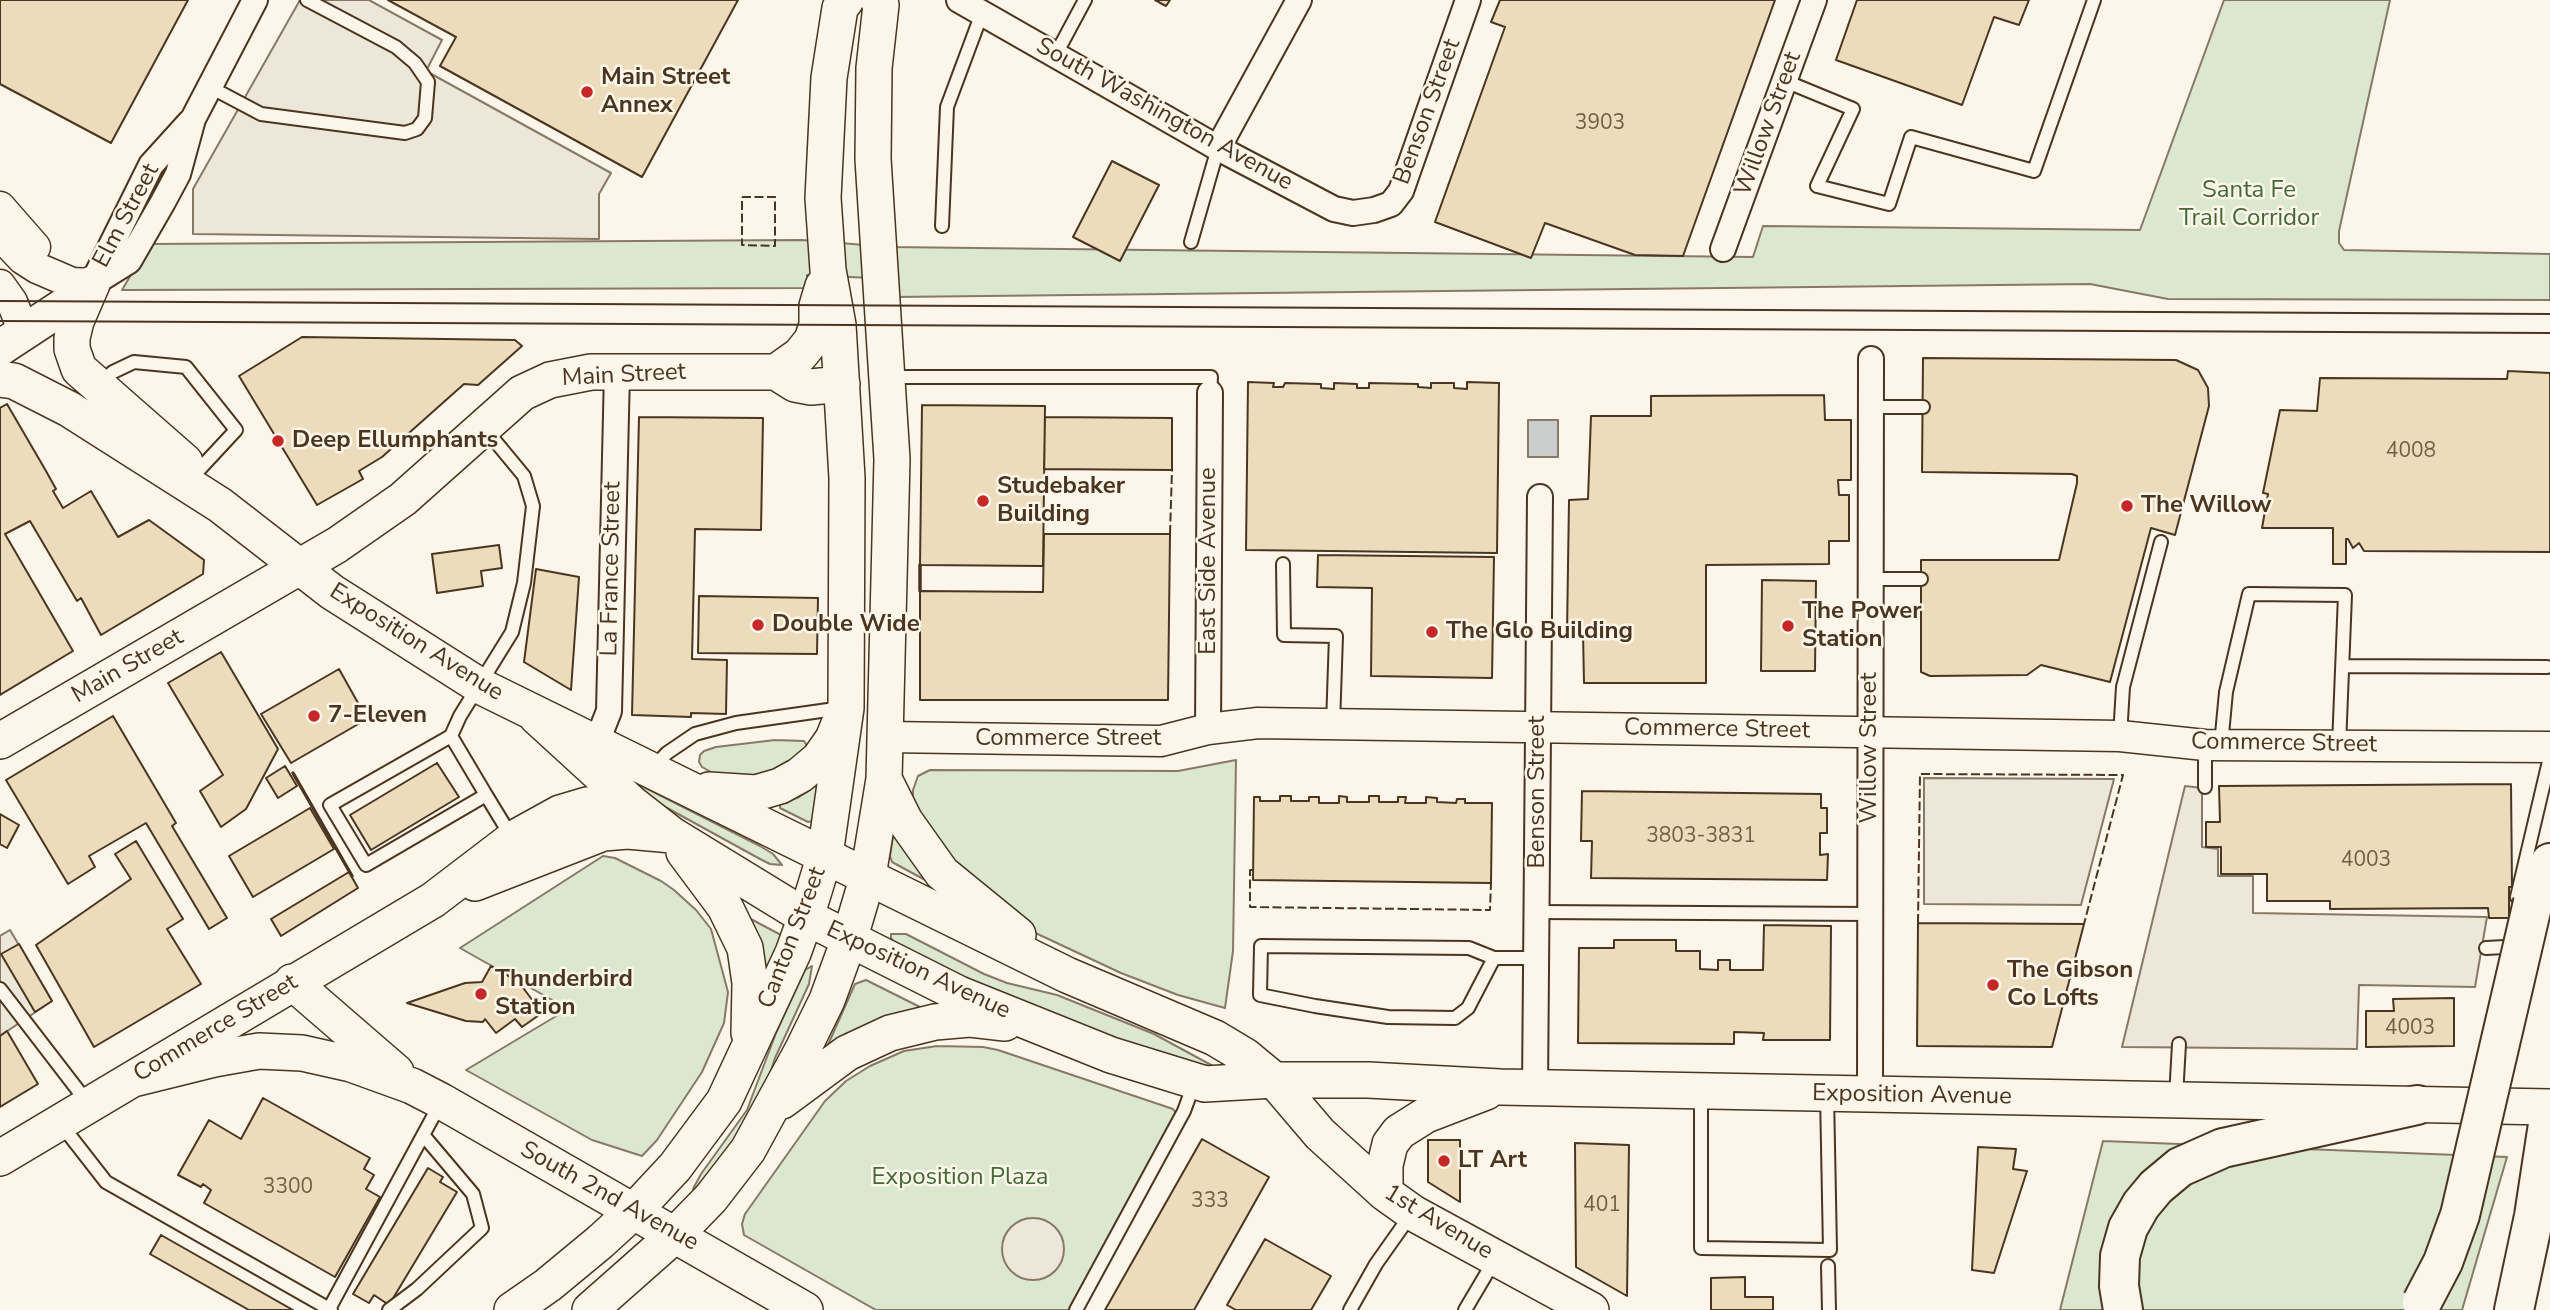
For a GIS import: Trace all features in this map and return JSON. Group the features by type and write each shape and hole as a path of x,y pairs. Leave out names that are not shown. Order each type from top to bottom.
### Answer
{"highway":[{"path":"2419,1306 2443,1262 2460,1215 2533,902 2550,863"},
{"path":"2123,1310 2119,1286 2120,1255 2128,1228 2141,1205 2156,1187 2180,1167 2223,1148 2417,1105"},
{"path":"2514,1310 2534,1216 2550,1109"}],"main road":[{"path":"842,384 838,325 828,270 823,198 829,79 840,8 846,0"},
{"path":"878,0 881,5 874,68 873,159 886,377"},
{"path":"776,372 800,355 812,340 817,325 817,306 828,270"},
{"path":"92,284 76,321 72,349 79,369 197,472 220,505"},
{"name":"Elm Street","path":"12,340 70,302 92,284"},
{"name":"Main Street","path":"0,741 337,545 403,499 522,393 550,380 590,372 776,372 795,384 811,387 842,384"},
{"name":"Canton Street","path":"590,1310 676,1234 711,1198 748,1150 827,1000 849,940 868,876 884,779 891,459 886,377"},
{"path":"0,379 24,385 69,409 220,505"},
{"name":"Canton Street","path":"512,1310 548,1285 634,1211 675,1167 711,1119 738,1073 748,1046 793,953 806,917 825,855 845,708 847,478 842,384"},
{"name":"Exposition Avenue","path":"220,505 332,592 480,686 536,716 590,752 652,770 1067,975 1215,1038 1245,1056 1274,1080"},
{"path":"692,789 756,793 780,786 800,775 819,759 833,739 845,708"},
{"name":"Exposition Avenue","path":"590,752 631,803 672,835 806,917 959,994 1111,1055 1205,1084 1274,1080 1368,1080 1535,1088 2176,1101 2417,1105 2469,1100 2550,1109"},
{"path":"884,779 905,821 942,873 1067,975"},
{"name":"Commerce Street","path":"0,1158 433,900 513,839 560,813 587,804 631,803"},
{"name":"Commerce Street","path":"433,900 603,833 628,831 672,835"},
{"path":"672,835 725,907 745,948 750,982 748,1046"},
{"name":"South 2nd Avenue","path":"292,982 426,1094"},
{"path":"771,1110 847,1053 890,1034 935,1022 970,1019 1039,1027"},
{"name":"South 2nd Avenue","path":"132,1079 259,1051 302,1054 351,1064 426,1094 676,1234 805,1310"},
{"name":"1st Avenue","path":"1274,1080 1320,1134 1399,1203 1591,1310"},
{"path":"1399,1203 1385,1164 1390,1144 1399,1132 1426,1115 1500,1087"}],"street":[{"name":"Elm Street","path":"92,284 151,165 193,119 256,0"},
{"name":"South Washington Avenue","path":"960,0 1218,148 1334,209 1353,213 1374,210"},
{"path":"1218,148 1299,0"},
{"name":"Benson Street","path":"1374,210 1391,204 1401,191 1468,0"},
{"name":"Willow Street","path":"1723,249 1814,0"},
{"path":"0,207 27,235 53,277"},
{"path":"0,235 23,259 53,277 72,283 92,284"},
{"path":"0,285 12,302 12,340"},
{"name":"Willow Street","path":"1870,1095 1871,359"},
{"name":"La France Street","path":"590,752 609,711 617,372"},
{"name":"East Side Avenue","path":"1208,729 1210,393"},
{"name":"Benson Street","path":"1535,1088 1540,497"},
{"name":"Commerce Street","path":"886,737 1131,742 1161,740 1208,729 1258,723 2120,736 2213,745 2550,747"}],"lane":[{"path":"210,87 261,114 405,133 417,129 425,118 428,82 415,63 396,47 307,0"},
{"path":"1056,54 1085,0"},
{"path":"1785,81 1853,109 1817,186 1889,204 1911,137 2034,171 2094,0"},
{"path":"942,226 947,107 982,13"},
{"path":"1191,242 1218,148"},
{"path":"97,387 113,372 134,362 186,368 236,430 197,472"},
{"path":"886,377 1211,377 1210,393"},
{"path":"1871,407 1923,407"},
{"path":"483,427 524,476 533,506 524,583 512,632 460,716 451,736 330,805 366,865 486,795"},
{"path":"2120,736 2123,687 2161,542"},
{"path":"1283,564 1284,635 1336,636 1333,724"},
{"path":"1871,579 1921,579"},
{"path":"2205,787 2249,594 2345,595 2339,746"},
{"path":"2343,666 2547,667"},
{"path":"652,770 667,753 695,734 736,723 845,708"},
{"path":"451,736 513,839"},
{"path":"2514,909 2550,757"},
{"path":"1537,912 1870,914"},
{"path":"1494,958 1468,1007 1455,1018 1388,1017 1260,995 1261,946 1469,948 1494,958 1536,958"},
{"path":"2486,948 2505,947"},
{"path":"0,989 89,1105"},
{"path":"2176,1101 2179,1044"},
{"path":"1076,1310 1184,1111 1195,1082"},
{"path":"1701,1091 1701,1248 1830,1250 1828,1094"},
{"path":"60,1123 106,1182 330,1310 424,1136 426,1094"},
{"path":"389,1310 417,1289 482,1227 473,1194 424,1136"},
{"path":"1350,1310 1376,1264 1399,1203"},
{"path":"1465,1310 1496,1258"},
{"path":"1828,1266 1829,1310"}],"green space":[{"name":"Santa Fe Trail Corridor","path":"2224,0 2390,0 2339,231 2339,243 2344,250 2550,254 2550,300 2168,299 2090,284 893,297 892,279 807,275 807,288 122,290 149,244 802,240 890,247 1753,257 1763,226 2140,230"},
{"path":"775,740 804,741 809,749 772,777 718,776 702,767 699,762 704,751 716,747"},
{"path":"1236,760 1233,951 1225,1008 1178,995 1121,973 1029,930 938,846 913,800 918,776 930,770 1178,771"},
{"path":"616,773 760,846 773,854 782,865 770,864 760,859 649,798"},
{"path":"820,783 816,820 808,822 780,808 780,804 799,797"},
{"path":"894,829 927,881 892,862 890,856"},
{"path":"603,856 615,858 661,881 696,910 711,929 728,992 724,1023 702,1072 657,1140 642,1156 592,1140 466,1070 568,1009 460,948"},
{"path":"747,917 781,935 782,940 769,978"},
{"path":"891,934 906,934 984,974 1007,983 1057,995 1154,1034 1213,1066 1212,1068 1135,1046 1025,1007 898,947"},
{"path":"812,966 809,984 775,1058 764,1091 743,1133 694,1191 701,1174 747,1110 776,1033 805,970"},
{"path":"866,980 928,1011 823,1056 855,984"},
{"name":"Exposition Plaza","path":"937,1046 998,1050 1173,1109 1178,1116 1070,1310 876,1310 744,1235 742,1224 745,1214 825,1101 846,1081 870,1066 904,1051"},
{"path":"2103,1141 2507,1157 2462,1310 2060,1310"}],"shaded area":[{"path":"300,0 369,0 442,40 426,71 611,173 599,194 599,239 193,234 193,189"},
{"path":"1528,420 1558,420 1558,457 1528,457"},
{"path":"1924,778 2114,779 2081,905 1924,904"},
{"path":"2185,786 2202,788 2202,847 2218,849 2218,876 2253,876 2253,913 2487,917 2475,987 2359,985 2357,1049 2122,1047"},
{"path":"10,930 52,1001 0,1036 0,936"},
{"path":"1033,1218 1045,1220 1055,1227 1062,1237 1062,1261 1055,1271 1045,1278 1033,1280 1021,1278 1011,1271 1004,1261 1002,1249 1004,1237 1011,1227 1021,1220"}],"building":[{"path":"0,0 188,0 111,143 0,84"},
{"name":"Main Street Annex","path":"388,0 738,0 642,177 440,66 456,37"},
{"path":"1155,0 1170,0 1166,6"},
{"path":"1500,0 1775,0 1683,256 1635,255 1545,223 1531,258 1435,222 1505,27 1491,22"},
{"path":"1857,0 2029,0 2019,25 1994,17 1962,105 1836,60"},
{"path":"1112,161 1159,185 1120,261 1073,237"},
{"path":"302,337 515,340 522,346 478,385 464,384 382,457 359,471 363,479 317,505 239,376"},
{"name":"The Willow","path":"1923,358 2176,360 2198,370 2208,388 2209,406 2175,535 2151,528 2110,682 2041,665 2027,675 1930,676 1921,672 1921,560 2059,560 2077,483 2077,476 2072,474 1922,472"},
{"path":"2508,371 2550,373 2550,552 2364,551 2359,543 2353,548 2346,539 2346,564 2333,564 2333,528 2262,528 2268,494 2263,493 2280,410 2317,411 2320,378 2507,379"},
{"path":"1248,382 1274,383 1273,387 1283,387 1285,383 1321,384 1321,388 1334,389 1334,383 1357,384 1357,388 1369,388 1369,383 1418,384 1418,387 1431,388 1431,383 1454,383 1454,388 1467,389 1467,382 1499,383 1497,553 1246,550"},
{"path":"1824,395 1825,420 1851,420 1851,480 1838,480 1839,495 1849,495 1849,541 1829,541 1829,564 1706,565 1706,683 1584,683 1583,633 1567,632 1569,500 1588,499 1591,416 1651,416 1651,396"},
{"path":"7,404 56,489 53,491 63,508 91,491 118,537 149,520 204,560 203,574 101,635 81,598 77,601 30,521 5,534 73,651 0,695 0,408"},
{"name":"Studebaker Building","path":"922,405 1045,406 1043,566 920,565"},
{"path":"639,417 763,418 761,530 695,529 692,659 727,660 726,714 691,713 691,717 632,715"},
{"path":"1045,417 1172,418 1172,470 1044,469"},
{"path":"1044,534 1170,534 1168,700 920,700 920,591 1043,592"},
{"path":"499,545 502,568 481,571 483,586 437,593 432,554"},
{"name":"The Glo Building","path":"1318,555 1494,557 1492,678 1371,676 1372,588 1317,587"},
{"path":"536,569 579,577 571,690 524,662"},
{"name":"The Power Station","path":"1762,580 1816,581 1815,671 1761,671"},
{"name":"Double Wide","path":"699,596 818,598 817,654 698,653"},
{"path":"221,652 278,749 246,809 221,827 200,791 223,775 168,683"},
{"name":"7-Eleven","path":"339,669 367,719 291,763 261,714"},
{"path":"113,716 176,823 172,826 227,918 209,929 146,823 89,856 95,867 68,884 6,780"},
{"name":"7-Eleven","path":"437,763 459,797 371,850 350,815"},
{"path":"285,766 297,786 278,798 266,778"},
{"path":"2511,784 2512,887 2509,887 2509,918 2489,918 2488,908 2330,909 2330,901 2267,901 2267,874 2221,874 2221,847 2206,847 2206,822 2220,822 2219,786"},
{"path":"1582,791 1821,794 1821,808 1827,808 1827,833 1820,833 1820,855 1828,854 1827,880 1591,878 1592,841 1581,841"},
{"path":"1280,796 1291,796 1291,801 1309,801 1309,797 1319,797 1319,803 1339,803 1339,796 1347,797 1347,802 1369,802 1369,796 1379,796 1379,802 1398,802 1398,797 1406,797 1405,803 1426,803 1426,797 1437,798 1437,802 1456,803 1457,799 1465,799 1465,803 1492,803 1491,883 1253,880 1254,797 1260,797 1260,801 1280,801"},
{"path":"310,808 334,849 253,897 229,856"},
{"path":"0,814 19,825 7,848 0,844"},
{"path":"136,841 183,919 167,929 201,984 94,1047 36,945 131,879 115,854"},
{"path":"349,872 358,888 281,936 271,919"},
{"name":"The Gibson Co Lofts","path":"1918,923 2084,924 2052,1047 1917,1046"},
{"path":"1764,925 1831,926 1830,1040 1763,1040 1764,1033 1734,1032 1734,1044 1578,1043 1579,948 1614,948 1614,940 1676,940 1676,951 1700,951 1700,969 1718,970 1718,960 1730,960 1730,970 1763,970"},
{"path":"19,944 52,1001 35,1012 1,954"},
{"name":"Thunderbird Station","path":"491,966 522,984 542,1013 522,1027 515,1019 496,1033 485,1019 483,1022 466,1021 407,1003 465,983 482,982"},
{"path":"2454,998 2454,1046 2366,1047 2366,1011 2394,1011 2393,999"},
{"path":"7,1031 38,1084 0,1107 0,1036"},
{"path":"263,1098 370,1158 364,1169 374,1175 366,1189 380,1197 335,1277 204,1203 211,1190 203,1184 201,1187 178,1175 209,1120 241,1139"},
{"path":"1202,1139 1269,1177 1194,1310 1105,1310"},
{"name":"LT Art","path":"1428,1140 1460,1140 1460,1202 1428,1182"},
{"path":"1575,1143 1629,1145 1627,1296 1576,1267"},
{"path":"1978,1147 2016,1149 2013,1169 2027,1171 1994,1273 1972,1270"},
{"path":"428,1168 443,1177 440,1182 457,1192 389,1305 374,1295 369,1303 353,1294"},
{"path":"161,1235 293,1310 249,1310 150,1254"},
{"path":"1265,1239 1331,1276 1311,1310 1236,1310 1227,1305"},
{"path":"1745,1277 1745,1297 1773,1297 1773,1310 1711,1310 1711,1278"}],"tram line":[{"path":"0,301 2550,314"},
{"path":"0,321 2550,333"}],"fence":[{"path":"742,197 775,197 775,246 742,245 742,197"},
{"path":"1170,534 1172,470"},
{"path":"1918,923 1920,774 2123,775 2084,924"},
{"path":"1253,870 1250,870 1250,907 1490,910 1491,883"}],"wall":[{"path":"920,565 920,591"},
{"path":"293,773 352,876"}],"place":[{"name":"Main Street Annex","path":"587,92"},
{"name":"Deep Ellumphants","path":"278,441"},
{"name":"Studebaker Building","path":"983,501"},
{"name":"The Willow","path":"2127,506"},
{"name":"Double Wide","path":"758,625"},
{"name":"The Power Station","path":"1788,626"},
{"name":"The Glo Building","path":"1432,632"},
{"name":"7-Eleven","path":"314,716"},
{"name":"The Gibson Co Lofts","path":"1993,985"},
{"name":"Thunderbird Station","path":"481,994"},
{"name":"LT Art","path":"1444,1161"}]}
